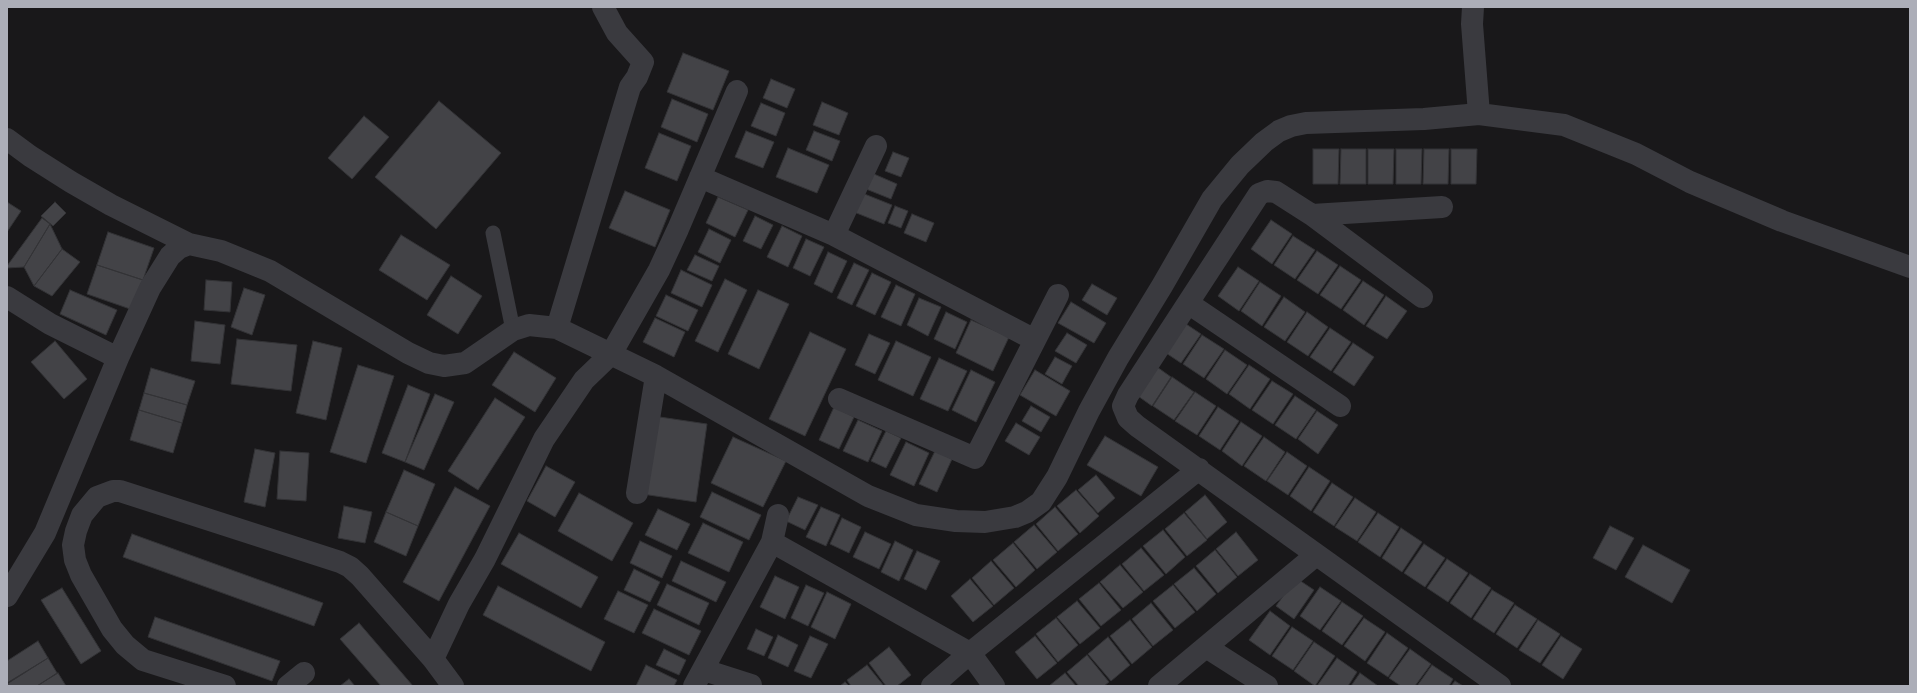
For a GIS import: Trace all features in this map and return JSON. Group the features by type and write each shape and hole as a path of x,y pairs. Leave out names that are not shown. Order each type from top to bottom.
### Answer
{"street":[{"path":"557,328 630,87 638,77 643,62 617,33 603,7"},
{"path":"1473,7 1472,24 1479,114"},
{"path":"433,659 460,604 485,559 544,439 584,380 611,354 659,270 737,91"},
{"path":"7,140 71,182 111,205 189,244 220,251 270,271 408,353 429,363 444,366 465,363 513,330 529,325 557,328 656,376 868,496 916,515 956,521 985,522 1015,517 1027,512 1041,502 1057,477 1089,411 1118,358 1162,286 1212,199 1240,165 1264,142 1279,131 1291,126 1306,123 1424,119 1479,114 1564,126 1636,154 1690,182 1782,221 1910,267"},
{"path":"834,235 876,146"},
{"path":"700,177 834,235 1035,340"},
{"path":"1422,297 1312,215 1276,192 1266,191 1259,194 1128,395 1123,406 1128,418 1137,426 1500,686"},
{"path":"1312,215 1442,207"},
{"path":"7,596 45,533 118,358 137,315 161,268 179,248 189,244"},
{"path":"839,399 975,458 1058,295"},
{"path":"7,297 50,324 118,358"},
{"path":"1188,303 1340,406"},
{"path":"636,493 656,376"},
{"path":"932,686 970,653 1199,469"},
{"path":"225,686 143,660 125,644 112,629 81,575 75,560 73,545 82,515 97,497 113,491 120,491 340,562 350,567 360,576 433,659 453,686"},
{"path":"751,685 699,678 772,542 778,515"},
{"path":"772,542 970,653 994,686"},
{"path":"1159,686 1316,555"},
{"path":"1206,647 1242,680 1267,686"}],"lane":[{"path":"493,233 513,330"}],"building":[{"path":"683,53 729,71 713,110 667,92"},
{"path":"771,79 795,89 787,108 763,98"},
{"path":"672,99 708,114 697,142 661,127"},
{"path":"439,101 501,153 436,229 375,177"},
{"path":"822,102 848,113 839,135 813,125"},
{"path":"761,103 785,113 776,136 751,126"},
{"path":"364,116 389,137 352,179 328,158"},
{"path":"746,131 774,142 763,168 735,157"},
{"path":"814,131 840,141 832,161 806,150"},
{"path":"659,133 691,146 677,181 645,168"},
{"path":"788,148 829,165 817,193 776,177"},
{"path":"1313,149 1339,149 1338,184 1313,184"},
{"path":"1341,149 1366,149 1366,184 1340,184"},
{"path":"1368,149 1394,149 1393,184 1368,184"},
{"path":"1396,149 1422,149 1421,184 1396,184"},
{"path":"1424,149 1449,149 1448,184 1423,184"},
{"path":"1451,149 1477,149 1476,184 1451,184"},
{"path":"893,152 909,158 901,177 885,171"},
{"path":"867,171 897,184 891,199 861,187"},
{"path":"625,191 670,210 655,247 609,228"},
{"path":"862,193 892,205 884,224 854,212"},
{"path":"718,197 748,210 735,237 706,223"},
{"path":"7,202 21,211 7,232"},
{"path":"55,202 66,213 53,226 41,216"},
{"path":"895,206 908,211 901,228 888,223"},
{"path":"912,214 934,223 926,242 904,233"},
{"path":"755,216 773,225 761,249 743,241"},
{"path":"42,218 50,224 24,267 7,268 7,266"},
{"path":"1271,220 1292,234 1272,264 1251,249"},
{"path":"50,224 62,249 34,286 24,267"},
{"path":"782,226 802,236 788,267 767,257"},
{"path":"709,229 731,240 720,263 698,252"},
{"path":"108,232 154,248 143,280 97,265"},
{"path":"401,235 450,265 427,300 379,270"},
{"path":"1293,236 1315,250 1295,279 1274,265"},
{"path":"806,239 824,247 810,276 793,268"},
{"path":"62,249 80,262 52,296 34,286"},
{"path":"1317,251 1338,265 1318,294 1297,280"},
{"path":"828,252 847,261 832,293 814,284"},
{"path":"695,255 719,266 712,281 687,270"},
{"path":"854,263 869,270 852,305 837,298"},
{"path":"97,265 143,280 133,310 87,294"},
{"path":"1340,266 1361,280 1341,309 1320,295"},
{"path":"1238,267 1259,281 1239,311 1218,296"},
{"path":"681,270 712,285 702,307 671,293"},
{"path":"872,273 891,282 875,315 856,306"},
{"path":"451,276 482,296 458,334 427,315"},
{"path":"725,279 747,290 718,352 695,341"},
{"path":"206,280 232,282 230,312 204,310"},
{"path":"1363,281 1384,295 1364,325 1343,310"},
{"path":"1260,282 1281,296 1262,326 1241,311"},
{"path":"1092,284 1117,298 1107,315 1082,300"},
{"path":"896,285 915,294 901,326 881,317"},
{"path":"244,288 265,295 252,335 231,327"},
{"path":"70,290 117,310 106,335 60,314"},
{"path":"758,290 789,304 759,369 728,354"},
{"path":"666,295 698,310 688,331 656,316"},
{"path":"1386,296 1407,311 1387,339 1366,326"},
{"path":"1284,297 1305,312 1285,341 1264,327"},
{"path":"919,298 941,307 928,336 907,325"},
{"path":"1071,302 1106,323 1094,343 1058,323"},
{"path":"946,312 967,322 955,349 934,339"},
{"path":"1307,312 1328,327 1308,356 1287,342"},
{"path":"655,318 685,332 674,357 643,342"},
{"path":"971,320 1009,337 993,371 956,353"},
{"path":"1180,320 1201,334 1181,363 1160,349"},
{"path":"195,321 225,325 220,364 191,361"},
{"path":"1330,328 1351,342 1331,371 1310,357"},
{"path":"810,332 846,349 805,436 769,419"},
{"path":"1067,333 1087,345 1076,363 1055,351"},
{"path":"869,334 890,343 875,374 855,365"},
{"path":"1202,335 1224,349 1204,378 1183,364"},
{"path":"237,339 297,345 291,391 231,384"},
{"path":"55,341 87,379 64,399 31,362"},
{"path":"313,341 342,348 326,420 296,413"},
{"path":"896,341 931,357 913,396 878,380"},
{"path":"1353,343 1374,357 1354,386 1333,372"},
{"path":"1225,350 1247,365 1227,394 1206,379"},
{"path":"514,352 556,378 535,412 492,385"},
{"path":"1055,357 1072,366 1062,384 1045,374"},
{"path":"939,358 967,371 948,411 920,399"},
{"path":"1150,362 1171,377 1152,406 1131,391"},
{"path":"358,365 394,376 366,463 330,452"},
{"path":"1249,365 1270,379 1250,409 1229,394"},
{"path":"151,368 195,381 187,405 144,393"},
{"path":"971,370 995,382 976,422 952,410"},
{"path":"1035,370 1070,391 1056,416 1020,395"},
{"path":"1172,377 1194,392 1174,420 1153,406"},
{"path":"1272,381 1293,394 1273,424 1252,410"},
{"path":"408,385 430,394 405,462 382,453"},
{"path":"1195,392 1216,406 1197,435 1175,421"},
{"path":"144,393 187,405 182,423 139,410"},
{"path":"435,394 454,402 424,470 405,462"},
{"path":"1295,396 1316,410 1296,439 1275,425"},
{"path":"495,398 525,417 478,490 448,471"},
{"path":"1031,406 1050,417 1041,432 1022,421"},
{"path":"834,407 854,417 839,449 819,440"},
{"path":"1218,407 1239,421 1220,450 1199,436"},
{"path":"139,410 182,423 173,453 130,440"},
{"path":"1317,411 1338,425 1318,454 1298,439"},
{"path":"653,416 707,424 696,502 642,494"},
{"path":"858,420 882,431 868,462 843,451"},
{"path":"1241,422 1262,436 1242,466 1222,451"},
{"path":"1016,423 1040,437 1029,455 1005,441"},
{"path":"886,431 901,438 886,468 871,461"},
{"path":"1105,436 1158,467 1141,496 1087,465"},
{"path":"733,437 786,461 763,507 711,483"},
{"path":"1264,437 1285,452 1266,481 1244,466"},
{"path":"906,442 929,453 914,486 890,475"},
{"path":"255,449 275,453 265,507 244,502"},
{"path":"280,451 309,453 306,501 277,499"},
{"path":"935,451 952,459 937,492 919,484"},
{"path":"1287,452 1307,466 1288,495 1267,481"},
{"path":"546,466 575,482 555,517 527,501"},
{"path":"1309,467 1330,481 1311,511 1290,496"},
{"path":"404,470 435,484 418,526 386,512"},
{"path":"1096,475 1115,498 1098,513 1078,490"},
{"path":"1332,483 1353,497 1334,526 1313,512"},
{"path":"455,487 490,506 439,601 403,582"},
{"path":"1076,490 1099,516 1080,533 1057,506"},
{"path":"712,492 761,515 749,540 700,517"},
{"path":"579,493 633,523 612,561 558,531"},
{"path":"1205,495 1227,522 1207,539 1185,512"},
{"path":"798,497 818,505 805,530 786,521"},
{"path":"1355,498 1376,512 1357,541 1335,527"},
{"path":"344,506 372,512 365,543 338,538"},
{"path":"821,507 840,515 826,546 806,537"},
{"path":"1055,507 1078,534 1058,551 1036,524"},
{"path":"658,509 690,524 677,550 645,535"},
{"path":"386,512 418,526 406,556 374,542"},
{"path":"1184,513 1207,540 1187,556 1165,529"},
{"path":"1378,513 1399,527 1380,557 1358,542"},
{"path":"842,518 861,527 849,553 830,544"},
{"path":"703,523 743,542 729,572 688,553"},
{"path":"1034,525 1057,552 1037,569 1014,542"},
{"path":"1610,526 1634,538 1616,570 1593,558"},
{"path":"1401,528 1422,542 1402,572 1382,558"},
{"path":"1163,530 1185,557 1166,574 1143,546"},
{"path":"865,532 891,544 879,569 853,557"},
{"path":"1236,532 1258,560 1238,576 1216,549"},
{"path":"519,533 598,577 581,608 501,564"},
{"path":"132,534 323,603 314,626 123,557"},
{"path":"640,541 672,556 662,578 630,563"},
{"path":"895,541 913,550 899,581 881,572"},
{"path":"1013,543 1035,570 1016,587 993,560"},
{"path":"1424,544 1445,558 1425,587 1404,573"},
{"path":"1643,545 1690,570 1672,603 1625,577"},
{"path":"1141,548 1164,575 1144,591 1122,564"},
{"path":"1215,550 1237,577 1218,593 1196,566"},
{"path":"917,551 940,561 926,590 904,579"},
{"path":"1447,559 1468,573 1448,602 1427,588"},
{"path":"681,561 726,582 716,602 672,581"},
{"path":"991,561 1014,588 994,605 972,578"},
{"path":"1120,565 1143,592 1123,608 1100,582"},
{"path":"1194,568 1216,594 1197,611 1174,584"},
{"path":"634,569 660,582 650,602 624,590"},
{"path":"1470,574 1491,588 1471,618 1450,603"},
{"path":"775,576 799,587 785,619 760,607"},
{"path":"1296,578 1314,590 1294,619 1276,606"},
{"path":"970,579 993,606 973,622 951,596"},
{"path":"1099,583 1121,610 1101,626 1079,599"},
{"path":"667,584 709,603 699,625 657,605"},
{"path":"806,585 824,593 808,626 791,618"},
{"path":"1173,585 1195,612 1175,628 1153,601"},
{"path":"498,586 605,642 591,671 483,615"},
{"path":"1320,587 1341,601 1320,630 1300,616"},
{"path":"62,588 101,651 81,664 41,600"},
{"path":"1492,590 1514,603 1494,633 1473,619"},
{"path":"618,591 648,605 634,633 604,619"},
{"path":"827,592 851,604 835,639 811,627"},
{"path":"1077,601 1100,628 1080,644 1057,617"},
{"path":"1342,602 1363,616 1342,645 1322,631"},
{"path":"1151,603 1173,630 1153,646 1132,619"},
{"path":"1515,605 1537,619 1517,648 1496,634"},
{"path":"654,609 701,631 689,655 642,633"},
{"path":"1270,611 1290,626 1270,655 1249,640"},
{"path":"155,617 280,661 272,681 148,637"},
{"path":"1056,618 1078,645 1058,662 1036,634"},
{"path":"1364,618 1385,632 1365,661 1344,646"},
{"path":"1130,620 1152,647 1132,664 1110,636"},
{"path":"1538,620 1560,634 1540,663 1519,650"},
{"path":"359,623 413,686 381,686 340,639"},
{"path":"1292,627 1313,641 1293,670 1272,656"},
{"path":"756,629 773,637 764,656 747,649"},
{"path":"1387,633 1408,648 1388,677 1367,663"},
{"path":"778,635 798,645 788,667 768,658"},
{"path":"810,636 828,644 811,678 794,671"},
{"path":"1035,636 1057,663 1037,679 1015,652"},
{"path":"1561,636 1582,649 1563,679 1542,665"},
{"path":"1108,637 1130,665 1111,681 1088,654"},
{"path":"38,641 48,658 7,683 7,661"},
{"path":"1314,642 1335,656 1315,686 1294,671"},
{"path":"889,647 911,675 897,686 886,686 869,663"},
{"path":"664,649 686,660 679,675 656,665"},
{"path":"1410,649 1431,664 1415,686 1401,686 1389,678"},
{"path":"1087,655 1109,682 1104,686 1079,686 1067,672"},
{"path":"48,658 57,673 37,686 7,686 7,684"},
{"path":"1337,658 1357,672 1348,686 1317,686"},
{"path":"646,665 677,680 674,686 636,686"},
{"path":"867,665 884,686 851,686 847,680"},
{"path":"1432,665 1453,679 1449,686 1417,686"},
{"path":"58,673 66,686 37,686"},
{"path":"1065,673 1076,686 1049,686"},
{"path":"1360,673 1378,686 1351,686"},
{"path":"349,679 355,686 340,686"},
{"path":"1455,681 1463,686 1451,686"},
{"path":"845,682 849,686 840,686"}]}
